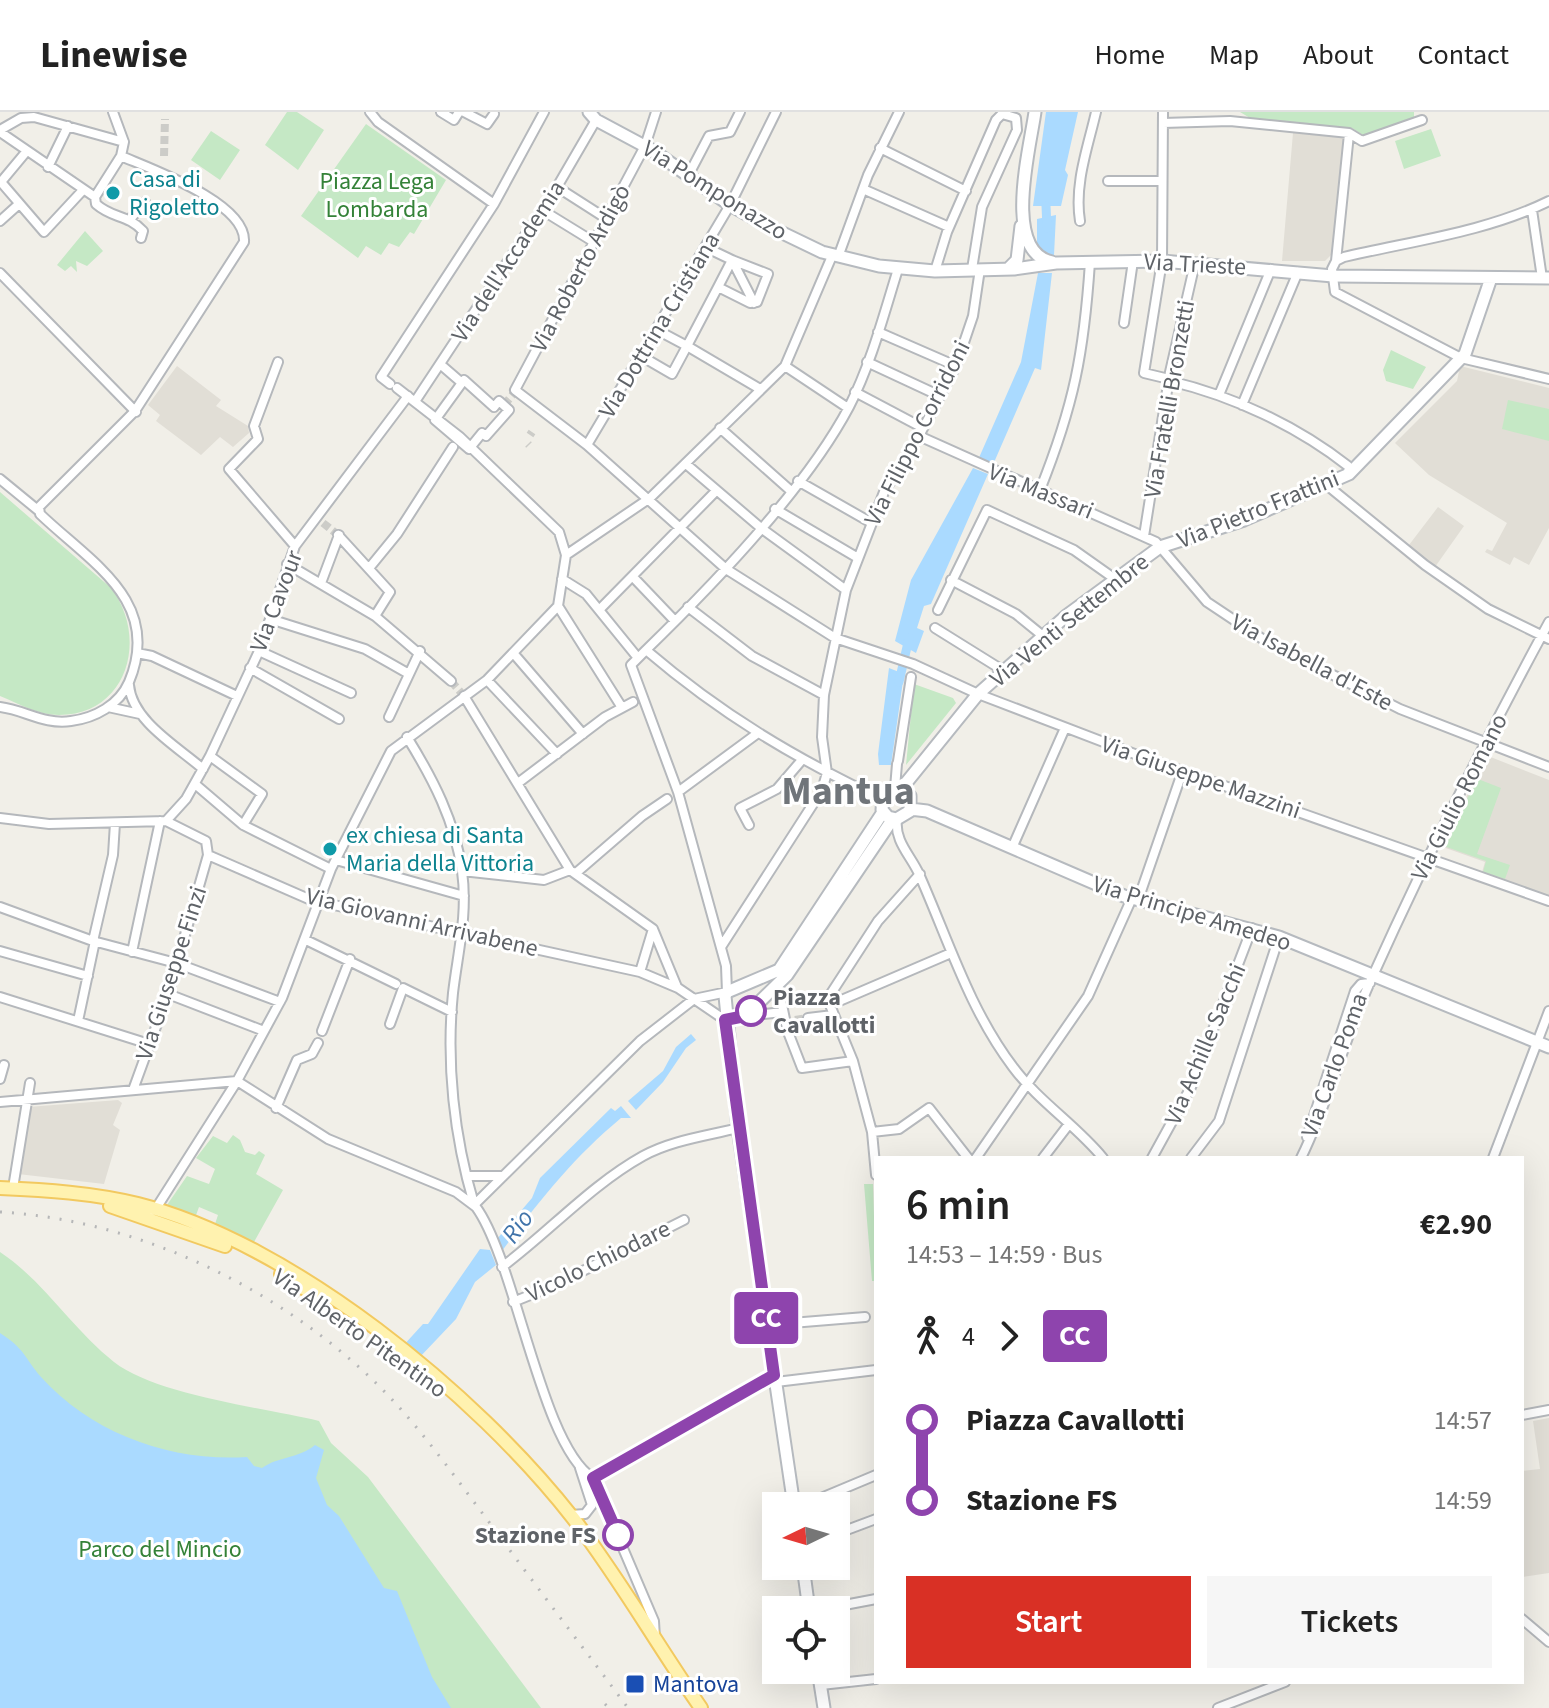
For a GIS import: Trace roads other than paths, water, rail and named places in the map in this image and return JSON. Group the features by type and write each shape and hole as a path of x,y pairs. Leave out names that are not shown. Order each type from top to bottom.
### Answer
{"main road":[{"name":"Via Alberto Pitentino","path":"7,1188 77,1194 155,1210 254,1250 304,1278 473,1412 512,1447 571,1515 627,1591 701,1708"},
{"name":"Via Alberto Pitentino","path":"77,1194 191,1232 251,1258 395,1350"}],"street":[{"path":"113,112 124,143 121,156 96,196 96,204 109,214 131,218 143,231 141,238"},
{"path":"371,112 370,116 378,122 494,204"},
{"path":"441,112 454,120 462,112 487,124 494,114"},
{"path":"155,1210 237,1081 280,1002 331,869 381,766 391,751 407,737 487,680 555,609 566,555 559,532 437,417 381,377 494,204 544,112"},
{"name":"Via Roberto Ardigò","path":"515,391 645,146 656,112"},
{"path":"688,176 709,136 728,133 740,112"},
{"name":"Via Dottrina Cristiana","path":"587,445 730,205 776,112"},
{"path":"566,555 648,500 785,366 880,148 899,112"},
{"path":"1008,269 1017,260 1035,112"},
{"path":"1080,221 1079,189 1096,112"},
{"path":"1163,112 1162,261 1144,373 1242,405 1326,449 1348,466 1349,474"},
{"path":"935,271 949,227 996,120 1002,114 1016,114"},
{"name":"Via Filippo Corridoni","path":"827,773 822,737 824,695 846,590 884,492 956,366 973,316 982,207 1017,130 1016,114"},
{"name":"Via Pomponazzo","path":"592,116 645,146 730,205 835,257 898,269 935,271 1038,266"},
{"name":"Via dell'Accademia","path":"412,398 440,364 557,187 592,116"},
{"path":"1163,123 1231,116 1349,134 1362,141 1422,120"},
{"path":"96,196 81,194 0,131 27,117 49,119 124,143"},
{"path":"48,167 68,126"},
{"path":"1334,290 1349,134"},
{"path":"880,148 966,191"},
{"path":"26,152 1,180 44,232 81,194"},
{"path":"39,510 136,412 244,242 240,225 215,200 121,156"},
{"path":"1108,181 1162,181"},
{"path":"557,187 607,219"},
{"path":"863,189 949,227"},
{"path":"1336,261 1458,232 1532,210 1549,201"},
{"path":"131,218 145,202"},
{"path":"0,221 19,204"},
{"path":"542,210 594,242"},
{"path":"1532,210 1546,278"},
{"name":"Via Trieste","path":"1022,217 1033,253 1040,259 1056,263"},
{"path":"705,247 768,274 754,303"},
{"path":"641,356 672,374 732,260"},
{"path":"732,260 754,303"},
{"path":"1124,323 1133,261"},
{"name":"Via Trieste","path":"1038,266 1162,261 1333,276 1546,278"},
{"path":"1040,490 1076,392 1083,353 1090,262"},
{"name":"Via Fratelli Bronzetti","path":"1144,536 1169,380 1195,263"},
{"path":"634,662 726,569 761,528 791,491 848,408 878,332 898,269"},
{"path":"1219,395 1271,269"},
{"path":"1242,405 1298,272"},
{"path":"0,273 136,412"},
{"path":"1312,273 1334,290 1461,358 1549,379"},
{"name":"Via Pietro Frattini","path":"1160,547 1244,520 1328,486 1349,474 1461,358 1471,343 1491,278"},
{"path":"718,287 754,303"},
{"path":"657,330 760,389"},
{"path":"878,332 956,366"},
{"path":"278,362 254,426 258,439 229,469 295,546"},
{"path":"867,362 940,396"},
{"path":"440,364 462,383"},
{"path":"785,366 848,408"},
{"path":"464,380 494,407 499,401 509,410 486,436 482,433 469,449 457,442 435,420 462,383 464,380"},
{"name":"Via Giuseppe Mazzini","path":"515,391 587,445 726,569 835,638 913,664 978,694 1065,728 1549,901"},
{"name":"Via Massari","path":"855,392 976,465 1144,536 1160,547"},
{"name":"Via Cavour","path":"162,822 195,784 210,756 259,651 295,546 320,519 412,398"},
{"path":"720,428 791,491"},
{"path":"368,565 397,534 457,442"},
{"path":"686,464 761,528 846,590"},
{"path":"0,479 39,510 116,584 129,600 137,627 137,653 129,682 108,707 81,719 59,722 40,720 0,707"},
{"path":"798,481 870,522"},
{"path":"1328,486 1475,600 1545,638"},
{"path":"602,607 634,578 716,491"},
{"path":"775,509 858,558"},
{"path":"938,610 987,510 1074,550 1115,579"},
{"path":"321,583 339,535 390,592 375,616"},
{"name":"Via Venti Settembre","path":"897,788 978,694 1043,636 1160,547"},
{"name":"Via Isabella d'Este","path":"1160,547 1207,602 1240,626 1364,692 1549,767"},
{"path":"287,564 375,616 420,651 451,681"},
{"path":"634,578 675,621"},
{"path":"562,579 582,590 602,607 634,662 678,792 726,966 725,1024 738,1128 792,1492"},
{"path":"951,580 1016,614 1043,636"},
{"path":"688,607 752,656 824,695"},
{"path":"555,609 621,706"},
{"path":"270,619 365,649 409,674"},
{"name":"Via Giulio Romano","path":"1372,979 1426,857 1545,638 1549,622"},
{"path":"935,628 1004,671"},
{"path":"259,651 351,693"},
{"path":"389,717 420,651"},
{"path":"648,651 681,680 801,761 881,799"},
{"path":"137,653 169,664 237,696"},
{"path":"514,654 583,734"},
{"path":"250,668 339,719"},
{"path":"897,788 911,677"},
{"path":"487,680 557,754"},
{"path":"129,682 132,700 141,714 203,769"},
{"path":"465,697 573,872 653,929 678,988"},
{"path":"518,783 621,706 633,702"},
{"path":"108,707 141,714"},
{"path":"1012,848 1065,728"},
{"path":"678,792 758,733"},
{"path":"407,737 440,792 462,871 464,933 452,1012 454,1089 466,1173 474,1205 492,1240 553,1412 592,1505 585,1514 571,1515"},
{"path":"210,756 262,794 243,825"},
{"path":"749,825 740,808 777,789 801,761"},
{"path":"977,1156 1088,996 1135,899 1183,770"},
{"path":"721,947 822,790 827,773"},
{"path":"195,784 243,825 331,869"},
{"path":"725,1024 745,1016 777,978 872,839 883,812 881,799 887,791 897,788 910,796 910,809 906,816 897,819 872,839"},
{"path":"462,871 544,880 573,872 667,799"},
{"name":"Via Principe Amedeo","path":"910,809 924,810 1135,899 1279,937 1372,979 1549,1047"},
{"path":"883,812 897,819"},
{"path":"897,819 901,843 920,874 951,953 995,1038 1025,1083 1098,1156"},
{"path":"1,823 115,825 162,822 132,952"},
{"name":"Via Giovanni Arrivabene","path":"162,822 206,841 208,855 311,900 640,972 678,988 725,1024"},
{"path":"78,1021 113,855 115,825"},
{"name":"Via Giuseppe Finzi","path":"133,1090 168,994 208,855"},
{"path":"336,860 464,896"},
{"path":"874,1156 872,1132 853,1061 833,1015 830,995 864,943 920,874"},
{"path":"0,907 94,941 176,963 280,1002"},
{"name":"Via Achille Sacchi","path":"1153,1156 1191,1087 1253,928"},
{"path":"640,972 653,929"},
{"path":"1193,1156 1219,1121 1279,937"},
{"path":"306,940 350,959 452,1012"},
{"path":"0,951 88,976"},
{"path":"830,1005 951,953"},
{"path":"322,1031 350,959"},
{"path":"474,1205 640,1041 694,999 777,978"},
{"path":"777,978 802,1068 853,1061"},
{"name":"Via Carlo Poma","path":"1302,1156 1321,1117 1372,979"},
{"path":"390,1024 399,986"},
{"path":"168,994 264,1031"},
{"path":"0,997 149,1044"},
{"path":"1494,1156 1549,1011"},
{"path":"808,1018 833,1015"},
{"path":"745,1016 788,1022"},
{"path":"276,1108 297,1060 312,1054 318,1043"},
{"path":"0,1079 4,1065"},
{"path":"0,1102 237,1081 306,1127 456,1192 474,1205"},
{"path":"7,1188 30,1083"},
{"path":"872,1132 899,1129 929,1108 966,1156"},
{"path":"1045,1156 1069,1124"},
{"path":"500,1263 643,1156 674,1143 738,1128"},
{"path":"466,1173 503,1176"},
{"name":"Via Alberto Pitentino","path":"111,1206 155,1210"},
{"name":"Vicolo Chiodare","path":"513,1302 555,1285 684,1220"},
{"path":"767,1325 865,1317"},
{"path":"593,1478 775,1378 874,1370"},
{"path":"1524,1415 1549,1410"},
{"path":"579,1468 593,1478 654,1621 655,1638"},
{"path":"835,1492 874,1476"},
{"path":"850,1529 874,1520"},
{"path":"850,1604 874,1599"},
{"path":"1524,1621 1549,1642"},
{"path":"824,1708 821,1685 874,1679"},
{"path":"1218,1708 1280,1684"}],"water":[{"path":"1046,112 1078,112 1065,170 1068,175 1061,206 1033,206"},
{"path":"1056,215 1054,255 1046,255 1037,249 1037,219"},
{"path":"1038,273 1052,273 1041,370 1035,368 992,467 978,460 1021,362"},
{"path":"973,468 988,474 931,604 924,606 917,628 924,631 916,653 895,641 911,580"},
{"path":"889,668 904,674 891,765 879,765 878,754"},
{"path":"691,1034 696,1040 636,1110 628,1101 663,1071 676,1047"},
{"name":"Rio","path":"621,1106 631,1118 621,1118 572,1164 502,1251 497,1239 532,1198 540,1178 611,1108 615,1111"},
{"name":"Rio","path":"480,1249 490,1250 496,1265 475,1282 456,1319 418,1359 402,1347 423,1324 428,1324"},
{"name":"Parco del Mincio","path":"0,1333 19,1349 61,1397 109,1429 135,1440 190,1455 247,1457 254,1466 262,1468 315,1445 324,1450 316,1478 327,1505 339,1516 384,1588 397,1591 432,1677 451,1708 0,1708"}],"waterway":[{"path":"1046,206 1047,228"},
{"name":"Rio","path":"899,682 909,638"}],"tunnel":[{"path":"164,156 165,119"},
{"path":"504,405 515,392"},
{"path":"323,523 338,535"},
{"path":"451,681 464,696"},
{"path":"795,1020 808,1018"}],"railway":[{"path":"0,1212 52,1218 104,1229 155,1245 253,1290 340,1351 394,1401 421,1433 628,1708"},
{"path":"605,1704 609,1708"}],"place":[{"name":"Casa di Rigoletto","path":"113,193"},
{"name":"ex chiesa di Santa Maria della Vittoria","path":"330,849"},
{"name":"Piazza Cavallotti","path":"751,1011"},
{"name":"Stazione FS","path":"618,1535"},
{"name":"Mantova","path":"635,1684"}],"district":[{"name":"Mantua","path":"848,790"}],"park label":[{"name":"Piazza Lega Lombarda","path":"377,195"}]}
